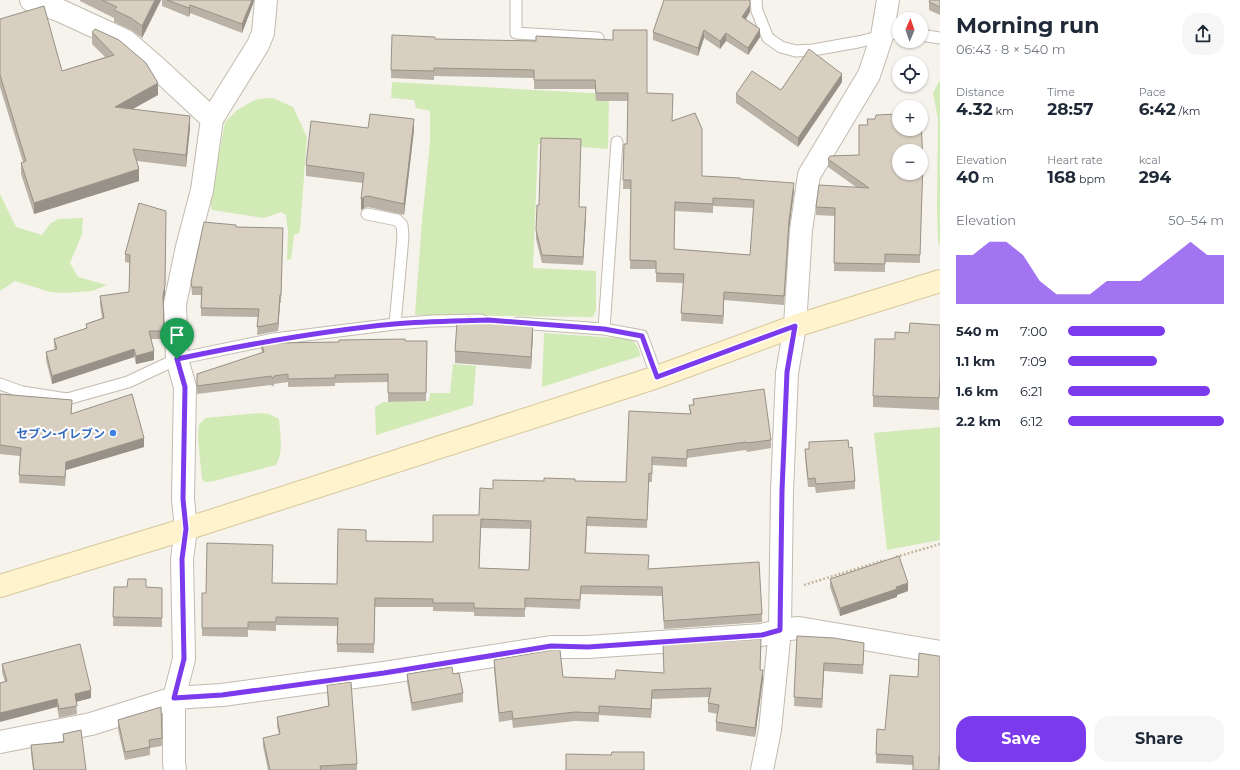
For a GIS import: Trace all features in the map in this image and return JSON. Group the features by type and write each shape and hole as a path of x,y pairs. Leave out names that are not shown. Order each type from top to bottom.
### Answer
{"street":[{"path":"31,0 61,11 126,41 212,119"},
{"path":"175,770 174,698 184,659 182,559 186,529 183,499 185,387 177,359 176,304 187,247 202,190 212,119 258,45 263,33 266,0"},
{"path":"762,770 770,730 780,630 782,491 787,372 795,326 801,230 809,174 869,76 890,34 888,0"},
{"path":"0,586 186,529 657,377 795,326 940,281"},
{"path":"0,742 91,724 174,698 222,695 384,673 551,646 588,647 754,636 780,630 799,628 940,652"}],"lane":[{"path":"516,0 516,33 598,38"},
{"path":"756,0 757,11 768,38 781,47 796,51 813,50 858,42 890,34"},
{"path":"928,36 940,38"},
{"path":"604,329 617,142"},
{"path":"366,214 397,220 402,225 403,237 394,324"},
{"path":"0,384 22,392 67,399 128,382 177,359 274,339 394,324 432,321 488,320"},
{"path":"504,322 604,329 642,336 657,377"}],"path":[{"path":"781,593 940,544"}],"green space":[{"path":"940,80 940,247 938,240 937,208 938,119 933,93"},
{"path":"392,82 609,94 608,149 538,144 533,268 596,271 596,310 593,317 415,315 430,143 430,111 416,108 414,100 391,98"},
{"path":"273,98 293,107 307,137 300,230 299,233 294,235 291,259 287,260 288,232 286,215 281,212 264,218 212,210 210,202 225,122 236,111 251,102 258,99"},
{"path":"0,194 16,227 42,235 50,224 58,219 83,218 82,234 70,263 78,277 107,285 92,291 65,293 50,292 15,281 0,291"},
{"path":"544,333 631,339 636,345 640,356 542,387"},
{"path":"453,364 476,366 473,405 376,435 375,407 384,402 429,401 430,393 450,393"},
{"path":"259,413 269,414 279,419 281,448 276,465 205,482 202,479 198,439 199,425 205,418"},
{"path":"940,427 940,540 887,550 874,433"}],"building":[{"path":"102,0 155,0 142,26 131,18 114,10 117,7"},
{"path":"167,0 252,0 242,24 190,5 189,8"},
{"path":"664,0 750,0 750,5 742,17 760,29 748,48 726,33 720,41 704,30 698,48 653,32"},
{"path":"930,0 940,0 940,7 929,2"},
{"path":"44,6 62,71 114,55 92,32 95,29 119,40 146,63 158,83 115,107 190,116 186,155 133,149 139,169 34,203 21,163 26,161 0,75 0,19"},
{"path":"613,30 647,30 647,93 673,94 672,121 695,113 702,129 702,176 794,183 789,221 784,296 724,292 723,316 681,313 684,274 656,273 656,261 630,260 631,180 623,180 624,144 627,144 628,93 596,93 595,80 534,80 534,70 434,68 434,71 391,70 392,35 435,37 435,39 536,41 536,36 613,40","holes":["713,198 754,200 750,255 674,249 675,202 713,204"]},
{"path":"809,49 842,74 798,138 736,94 752,71 781,90"},
{"path":"370,114 414,119 404,204 368,196 361,199 364,173 306,165 311,121 368,128"},
{"path":"892,114 892,136 922,136 922,144 892,144 892,180 922,180 920,255 885,254 885,264 834,263 835,208 816,207 819,185 869,188 828,159 830,156 859,155 859,125 868,125 867,119 875,119 876,115"},
{"path":"541,138 581,139 579,207 586,207 583,257 542,255 536,230 537,205 539,205"},
{"path":"139,203 166,211 165,285 163,296 164,331 149,331 154,351 136,356 134,349 52,376 46,352 57,349 54,339 87,328 86,324 104,318 100,296 129,292 130,255 125,254"},
{"path":"204,222 236,225 236,227 283,228 281,295 278,323 257,327 259,309 201,308 202,287 192,287 191,282"},
{"path":"467,317 533,321 531,357 455,351 457,322 466,323"},
{"path":"910,323 940,325 939,398 873,396 875,339 895,339 895,332 909,333"},
{"path":"277,337 276,343 405,339 405,341 427,341 426,393 388,393 388,374 335,375 335,378 288,379 288,374 274,376 272,378 271,376 197,386 197,374 264,352 261,341"},
{"path":"764,389 771,440 687,450 687,459 652,457 652,474 649,473 647,520 587,517 585,553 649,555 648,569 759,562 762,614 664,621 662,587 581,586 580,600 525,598 525,609 474,608 474,603 433,603 433,599 375,598 374,644 337,644 338,618 276,617 276,622 248,622 248,628 202,628 202,593 206,593 207,543 273,545 272,583 337,584 338,529 366,530 366,541 433,542 433,515 479,515 480,488 493,489 493,480 544,481 544,478 575,479 575,481 626,482 629,411 691,414 689,405 694,405 693,399","holes":["481,519 531,521 529,570 479,568"]},
{"path":"0,394 72,400 71,414 132,394 144,438 66,462 65,477 19,475 21,448 0,445"},
{"path":"848,440 849,448 852,447 855,481 816,484 815,478 808,479 805,449 809,449 809,442"},
{"path":"899,556 908,583 896,587 897,589 840,608 830,579"},
{"path":"128,579 146,579 146,587 162,588 162,618 113,617 114,587 127,587"},
{"path":"797,636 834,638 864,643 863,665 824,663 822,699 794,697"},
{"path":"761,639 760,670 763,670 755,728 716,722 719,705 708,703 711,688 652,690 651,709 599,706 599,713 575,712 513,719 512,711 499,713 494,660 560,650 563,677 615,679 616,670 664,673 663,645"},
{"path":"80,644 91,690 75,694 77,706 59,709 57,699 0,713 0,683 7,681 2,664"},
{"path":"919,653 940,656 939,770 913,770 913,756 876,754 877,729 885,730 890,675 918,677"},
{"path":"452,667 453,674 459,673 463,693 412,703 407,674"},
{"path":"351,682 357,764 320,766 321,770 270,770 263,738 280,734 277,717 329,706 327,685"},
{"path":"161,707 162,738 149,740 150,747 125,752 118,720"},
{"path":"81,730 86,770 34,770 31,745 64,742 63,734"},
{"path":"612,752 644,752 644,770 566,770 566,754 611,755"}],"place":[{"name":"セブン-イレブン","path":"113,433"}],"route":[{"path":"488,320 604,329 642,336 657,377 795,326 787,372 782,491 780,630 762,635 588,647 551,646 384,673 222,695 174,698 184,659 182,559 186,529 183,499 185,387 177,359 274,339 348,329 432,321 488,320"}]}
